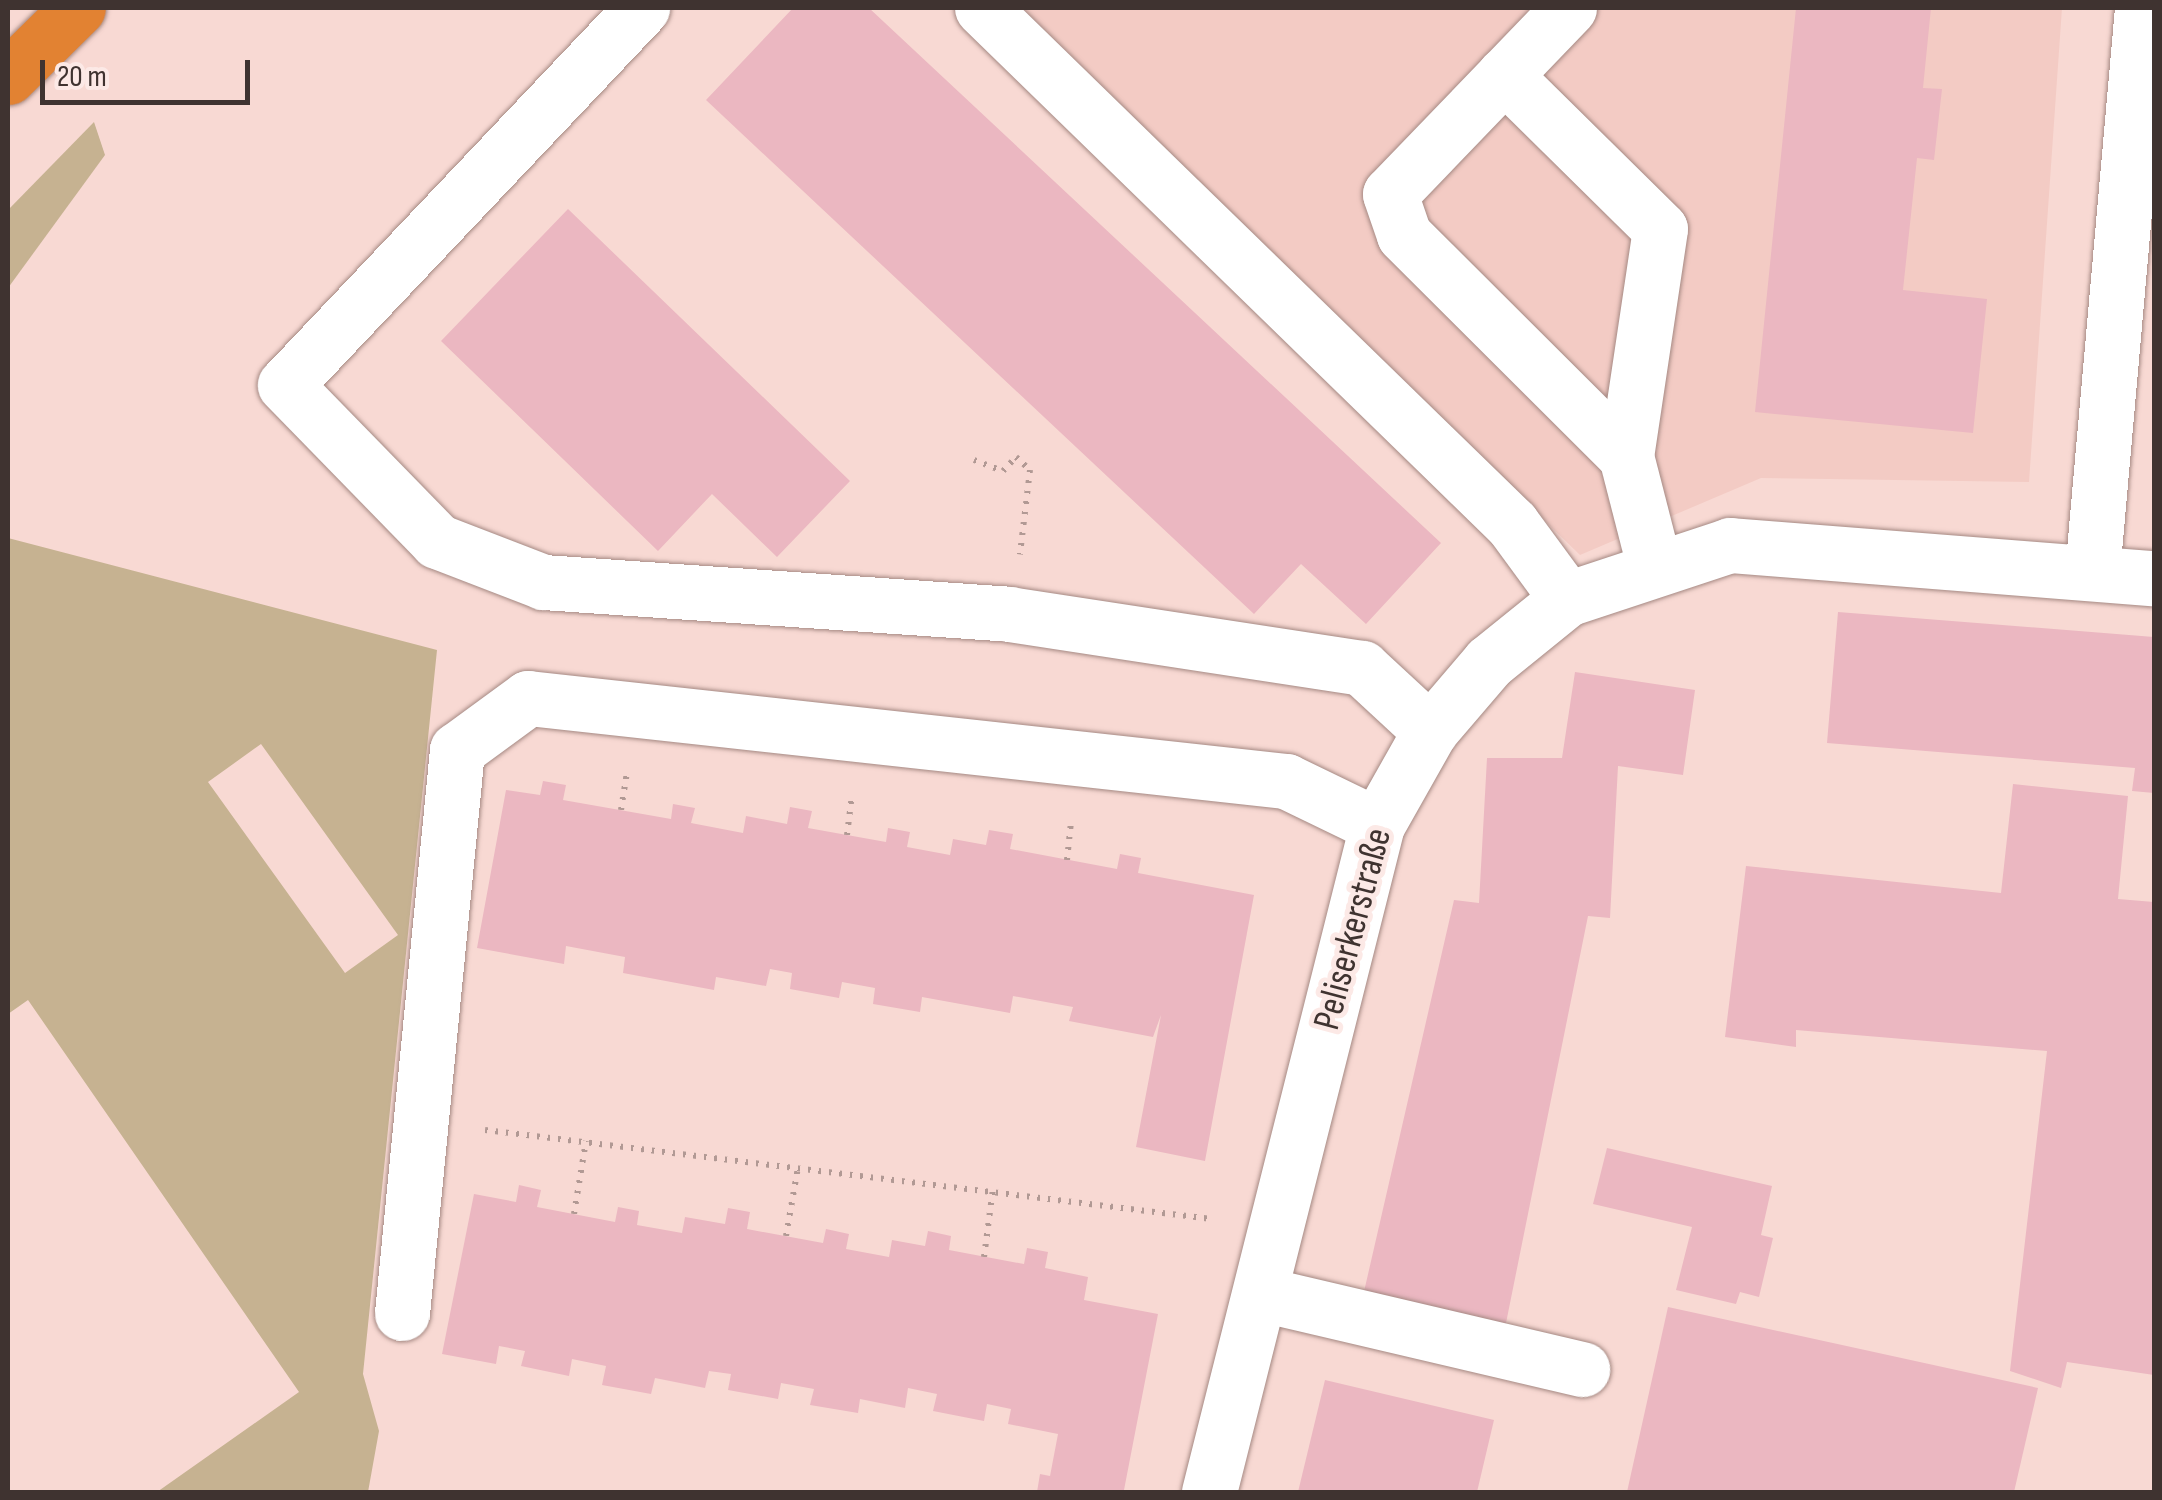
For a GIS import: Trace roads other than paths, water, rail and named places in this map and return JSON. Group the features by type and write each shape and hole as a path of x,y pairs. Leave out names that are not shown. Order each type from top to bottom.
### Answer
{"highway":[{"path":"8,76 78,8"}],"street":[{"path":"642,8 285,385 437,540 543,582 1009,614 1362,668 1430,732"},
{"path":"982,8 1512,524 1567,600"},
{"path":"1569,8 1390,194 1404,235 1626,456"},
{"path":"2092,572 2142,8"},
{"path":"1504,75 1660,230 1626,456 1654,565"},
{"name":"Peliserkerstraße","path":"1208,1492 1262,1294 1377,825 1430,732 1489,662 1567,600 1654,565 1730,545 2154,578"},
{"path":"402,1313 457,750 528,698 1286,781 1377,825"},
{"path":"1262,1294 1582,1370"}]}
